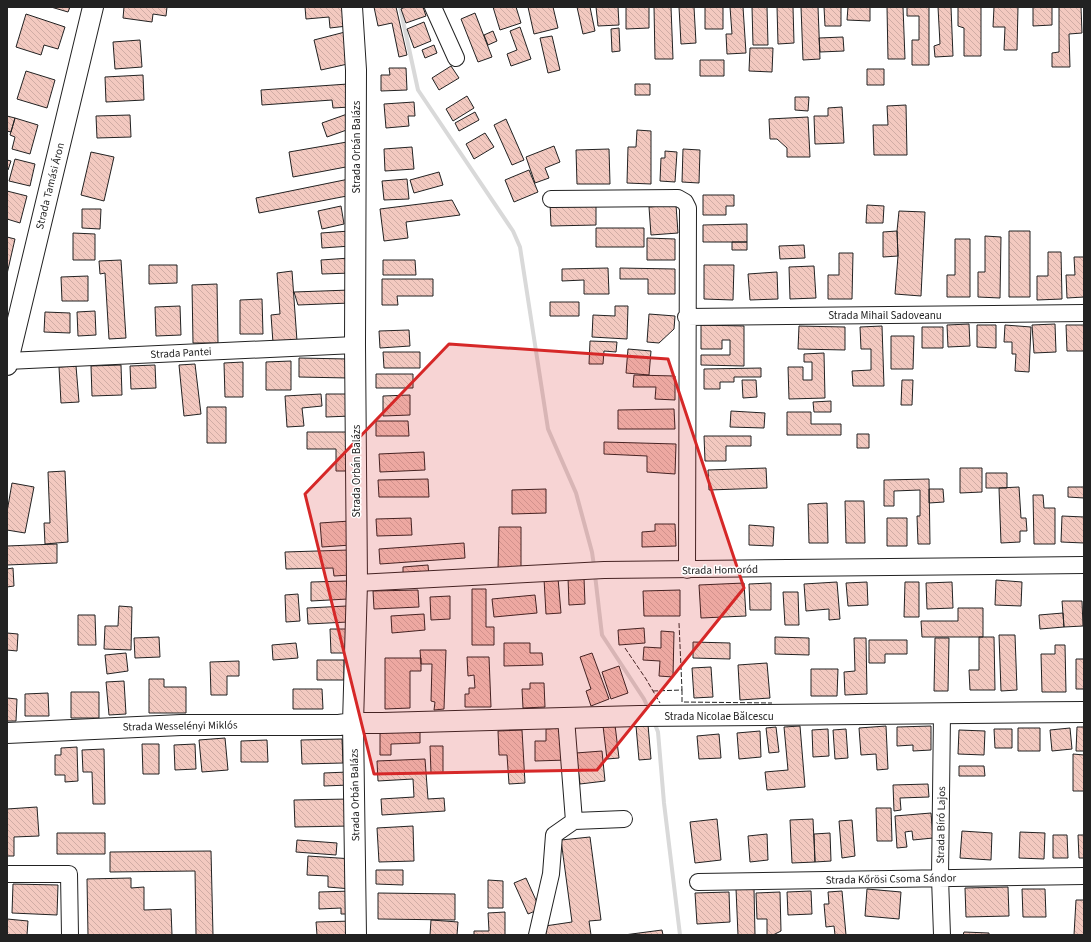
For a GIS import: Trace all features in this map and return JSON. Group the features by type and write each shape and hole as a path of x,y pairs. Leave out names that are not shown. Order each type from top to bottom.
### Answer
{"main road":[{"name":"Strada Tamási Áron","path":"7,362 93,7"},
{"name":"Strada Orbán Balázs","path":"352,7 356,70 355,345 357,583 353,723 356,935"},
{"name":"Strada Nicolae Bălcescu","path":"353,723 640,716 1084,712"},
{"name":"Strada Wesselényi Miklós","path":"7,733 181,725 339,725 353,723"}],"street":[{"path":"433,7 456,58"},
{"path":"550,199 678,198 686,202 688,208 686,316 686,570"},
{"name":"Strada Mihail Sadoveanu","path":"686,316 1084,313"},
{"name":"Strada Pantei","path":"7,362 355,345"},
{"name":"Strada Homoród","path":"357,583 596,571 1084,565"},
{"name":"Strada Bíró Lajos","path":"942,714 940,878 942,935"},
{"path":"566,718 574,821"},
{"path":"537,935 551,874 554,835 574,821 624,819"},
{"path":"7,874 69,874 70,935"},
{"name":"Strada Kőrösi Csoma Sándor","path":"698,882 1084,876"}],"highlighted area":[{"path":"449,344 668,359 744,588 597,770 374,774 305,494"}],"building":[{"path":"51,7 70,7 68,12"},
{"path":"124,7 167,7 166,16 153,14 152,22 123,18"},
{"path":"305,7 345,7 347,26 330,28 329,17 306,19"},
{"path":"374,7 396,7 407,55 399,57 392,23 378,26"},
{"path":"405,7 423,7 426,16 406,23 401,9"},
{"path":"493,7 516,7 521,23 500,30"},
{"path":"528,7 553,7 558,28 534,34"},
{"path":"577,7 590,7 595,31 583,34"},
{"path":"596,7 618,7 619,25 598,26"},
{"path":"626,7 649,7 649,28 626,29"},
{"path":"654,7 671,7 673,59 655,59"},
{"path":"679,7 694,7 696,43 681,44"},
{"path":"705,7 723,7 723,29 705,29"},
{"path":"730,7 743,7 746,53 727,54 726,34 732,34"},
{"path":"752,7 767,7 768,45 753,45"},
{"path":"777,7 793,7 794,43 778,44"},
{"path":"801,7 818,7 820,59 803,60"},
{"path":"824,7 841,7 841,26 825,26"},
{"path":"848,7 870,7 870,21 847,20"},
{"path":"887,7 903,7 905,59 888,59"},
{"path":"907,7 929,7 929,65 912,65 912,40 919,40 919,16 907,16"},
{"path":"938,7 951,7 953,56 935,57 934,46 940,44"},
{"path":"958,7 981,7 981,56 964,56 964,28 958,26"},
{"path":"994,7 1018,7 1017,50 1004,50 1005,27 993,27"},
{"path":"1033,7 1052,7 1052,25 1033,26"},
{"path":"1059,7 1081,7 1082,33 1069,34 1070,67 1052,67 1052,53 1059,52"},
{"path":"475,13 492,57 478,62 461,19"},
{"path":"26,14 65,27 58,49 44,45 41,55 16,47"},
{"path":"424,22 431,41 414,48 407,29"},
{"path":"520,27 531,59 511,66 507,54 517,50 510,31"},
{"path":"619,28 620,51 612,52 611,29"},
{"path":"493,31 497,41 488,45 484,35"},
{"path":"345,32 352,63 321,70 314,40"},
{"path":"552,36 560,70 548,73 540,38"},
{"path":"843,37 844,51 820,52 819,38"},
{"path":"140,40 142,67 115,69 113,42"},
{"path":"434,45 437,53 425,58 422,50"},
{"path":"750,48 773,48 772,72 749,71"},
{"path":"700,60 724,60 724,76 700,76"},
{"path":"451,66 459,78 439,90 432,78"},
{"path":"389,68 406,68 407,90 381,91 381,75 390,75"},
{"path":"867,69 884,69 884,85 867,85"},
{"path":"26,71 55,80 47,108 17,99"},
{"path":"143,75 144,100 106,102 105,77"},
{"path":"348,84 350,107 333,108 332,100 262,105 261,90"},
{"path":"635,84 650,84 650,95 635,95"},
{"path":"467,96 474,108 453,121 446,109"},
{"path":"795,97 809,97 808,111 795,110"},
{"path":"414,102 415,116 408,116 409,126 386,128 384,104"},
{"path":"906,105 907,155 874,155 873,125 888,125 887,106"},
{"path":"842,107 844,143 815,144 814,116 828,116 828,108"},
{"path":"475,112 479,120 459,131 455,123"},
{"path":"350,113 355,127 327,137 322,123"},
{"path":"130,115 131,137 97,138 96,116"},
{"path":"7,116 15,118 11,132 7,131"},
{"path":"808,117 810,157 787,157 787,148 777,139 770,139 769,119"},
{"path":"15,118 38,125 30,154 12,149 15,137 10,135"},
{"path":"506,119 524,160 512,165 494,125"},
{"path":"637,130 651,131 651,184 627,183 628,147 636,147"},
{"path":"485,133 494,147 474,159 466,144"},
{"path":"347,142 351,166 293,177 289,152"},
{"path":"554,146 560,162 545,168 549,178 535,183 526,157"},
{"path":"412,147 414,169 385,171 384,149"},
{"path":"609,149 610,184 577,184 576,150"},
{"path":"683,149 700,150 699,183 682,182"},
{"path":"665,151 677,152 675,182 660,181 661,158 665,158"},
{"path":"91,152 114,157 104,201 81,195"},
{"path":"15,159 35,164 30,186 9,181"},
{"path":"7,160 11,161 8,170 7,170"},
{"path":"529,170 538,192 514,202 505,180"},
{"path":"439,172 443,185 414,193 410,180"},
{"path":"349,179 352,195 259,213 256,198"},
{"path":"407,179 409,199 384,200 382,181"},
{"path":"7,191 27,196 20,223 7,219"},
{"path":"703,195 734,195 734,206 726,206 726,215 703,215"},
{"path":"452,200 460,215 406,222 408,238 384,241 380,209"},
{"path":"550,204 596,204 596,225 551,226"},
{"path":"676,205 678,233 651,235 649,207"},
{"path":"867,205 884,206 883,223 866,223"},
{"path":"341,206 344,224 322,229 318,211"},
{"path":"82,209 101,209 100,229 82,228"},
{"path":"899,211 925,212 921,296 895,294"},
{"path":"747,224 747,242 703,242 703,225"},
{"path":"596,228 644,228 644,247 596,247"},
{"path":"350,231 351,246 322,248 321,233"},
{"path":"897,231 898,256 883,257 883,232"},
{"path":"1009,231 1030,231 1030,297 1009,297"},
{"path":"73,233 95,234 95,260 73,260"},
{"path":"985,236 1001,237 1000,298 978,297 978,272 985,272"},
{"path":"7,237 15,239 7,274"},
{"path":"647,238 675,239 675,260 647,260"},
{"path":"955,239 970,239 970,297 947,297 947,275 955,275"},
{"path":"732,242 747,242 747,250 732,250"},
{"path":"804,245 805,258 780,259 779,246"},
{"path":"1048,252 1061,252 1062,299 1037,300 1037,276 1048,276"},
{"path":"839,253 853,253 852,299 828,299 828,275 839,275"},
{"path":"1074,257 1084,257 1084,297 1067,298 1066,275 1075,275"},
{"path":"350,258 351,273 322,274 321,260"},
{"path":"121,260 126,338 109,339 105,273 100,274 99,261"},
{"path":"383,260 415,260 416,275 383,275"},
{"path":"149,265 177,265 177,283 149,284"},
{"path":"704,265 734,265 733,300 704,299"},
{"path":"814,266 816,298 790,299 789,267"},
{"path":"608,268 609,294 584,294 584,280 562,281 562,269"},
{"path":"620,268 675,269 675,294 648,294 648,279 620,279"},
{"path":"292,271 297,341 273,343 271,315 280,314 277,273"},
{"path":"777,272 778,299 750,300 748,274"},
{"path":"88,276 88,301 62,301 61,277"},
{"path":"382,279 433,279 433,296 397,296 398,305 382,305"},
{"path":"217,284 218,343 193,343 192,285"},
{"path":"350,290 350,303 298,305 294,292"},
{"path":"262,299 263,334 240,334 240,300"},
{"path":"550,302 579,302 579,316 550,316"},
{"path":"180,306 181,335 156,336 155,307"},
{"path":"615,306 628,306 627,339 592,337 593,315 615,316"},
{"path":"95,311 96,335 78,336 77,312"},
{"path":"45,312 70,313 70,333 44,332"},
{"path":"649,314 675,316 674,329 659,343 647,342"},
{"path":"969,324 970,346 948,347 947,325"},
{"path":"1055,324 1056,352 1034,353 1032,325"},
{"path":"701,325 744,326 744,366 701,365 701,355 730,355 730,340 722,340 722,349 701,349"},
{"path":"977,325 996,325 996,348 977,347"},
{"path":"1005,325 1031,327 1029,372 1015,371 1016,354 1012,354 1012,342 1004,342"},
{"path":"1066,325 1084,325 1084,351 1067,351"},
{"path":"799,326 845,327 845,350 798,349"},
{"path":"882,326 884,386 853,386 852,371 871,370 871,349 861,349 860,327"},
{"path":"922,327 943,327 943,348 922,348"},
{"path":"409,330 410,346 380,348 379,331"},
{"path":"891,336 914,336 913,369 891,369"},
{"path":"590,341 617,342 616,352 604,351 603,364 589,364"},
{"path":"628,349 651,351 649,375 626,373"},
{"path":"383,352 420,352 420,368 384,368"},
{"path":"824,353 825,398 789,399 788,367 803,367 803,380 812,380 812,362 804,362 804,354"},
{"path":"299,358 348,359 348,378 299,377"},
{"path":"291,361 291,390 266,390 266,362"},
{"path":"243,362 243,397 225,397 224,363"},
{"path":"195,364 201,414 184,416 179,365"},
{"path":"121,365 122,395 92,396 91,366"},
{"path":"155,365 156,388 131,389 130,366"},
{"path":"76,366 79,402 61,403 59,367"},
{"path":"761,368 761,377 734,377 734,382 720,382 720,389 704,389 704,369"},
{"path":"376,374 413,374 413,388 376,388"},
{"path":"634,375 675,376 675,400 655,399 656,387 633,387"},
{"path":"742,380 756,380 757,397 743,398"},
{"path":"902,380 913,380 912,405 901,405"},
{"path":"321,394 322,406 302,408 304,426 287,427 285,396"},
{"path":"326,394 351,394 351,416 326,417"},
{"path":"410,395 410,415 383,416 383,396"},
{"path":"831,401 831,412 814,412 813,402"},
{"path":"207,407 226,407 226,443 207,443"},
{"path":"674,409 675,429 618,429 618,410"},
{"path":"731,411 765,413 764,428 730,427"},
{"path":"787,412 811,412 811,424 841,424 841,435 787,435"},
{"path":"376,421 408,421 409,436 376,436"},
{"path":"307,432 352,432 352,471 336,471 336,449 307,449"},
{"path":"857,434 869,434 869,448 857,448"},
{"path":"704,436 751,436 751,446 726,446 726,461 705,461"},
{"path":"604,442 676,444 675,474 647,472 647,456 604,454"},
{"path":"424,452 425,470 380,472 379,454"},
{"path":"766,468 767,488 709,490 708,470"},
{"path":"960,468 982,468 982,492 960,493"},
{"path":"65,471 68,542 45,544 44,523 50,523 48,472"},
{"path":"986,473 1007,473 1007,488 986,488"},
{"path":"428,479 429,497 379,497 378,480"},
{"path":"929,479 930,544 918,544 917,516 920,516 920,490 894,491 894,506 884,506 884,480"},
{"path":"12,483 34,487 25,533 7,530 7,512"},
{"path":"1019,487 1021,518 1026,518 1027,531 1020,531 1020,542 1001,543 999,488"},
{"path":"1068,487 1084,487 1084,498 1068,497"},
{"path":"546,489 546,513 512,514 512,490"},
{"path":"929,489 943,489 944,502 929,503"},
{"path":"1033,495 1043,495 1044,508 1055,508 1055,544 1034,544"},
{"path":"845,501 864,501 865,543 846,543"},
{"path":"827,503 828,543 809,543 808,504"},
{"path":"1062,516 1084,517 1084,543 1061,542"},
{"path":"411,518 412,535 377,536 376,519"},
{"path":"887,518 907,518 907,546 887,546"},
{"path":"350,521 351,545 322,547 320,523"},
{"path":"655,524 675,524 676,546 642,547 642,532 655,531"},
{"path":"749,525 774,527 773,546 749,545"},
{"path":"499,527 521,527 521,570 498,570"},
{"path":"464,543 465,558 380,564 379,549"},
{"path":"57,544 57,563 7,565 7,546"},
{"path":"349,550 350,575 334,576 333,568 286,569 285,552"},
{"path":"428,565 429,576 403,577 403,567"},
{"path":"13,568 14,586 7,587 7,569"},
{"path":"558,578 561,613 546,614 544,579"},
{"path":"568,578 584,578 585,604 569,605"},
{"path":"996,580 1022,582 1021,606 995,605"},
{"path":"347,581 348,599 311,601 311,582"},
{"path":"837,582 840,619 829,620 829,609 806,611 804,584"},
{"path":"867,582 868,605 848,606 846,583"},
{"path":"905,582 919,582 919,617 904,617"},
{"path":"952,582 953,608 927,609 926,583"},
{"path":"744,583 746,616 701,618 699,585"},
{"path":"771,583 771,610 750,610 749,584"},
{"path":"472,589 486,589 486,627 494,627 494,645 472,645"},
{"path":"418,590 419,607 374,609 373,591"},
{"path":"680,590 680,616 644,616 643,591"},
{"path":"783,592 798,592 799,625 785,625"},
{"path":"298,594 300,621 286,622 285,595"},
{"path":"535,595 537,613 494,617 492,599"},
{"path":"450,596 450,619 431,620 430,597"},
{"path":"1062,601 1082,601 1083,626 1064,627"},
{"path":"119,606 132,607 131,650 104,649 105,626 118,626"},
{"path":"347,606 348,622 308,624 307,608"},
{"path":"958,608 983,608 983,637 922,637 921,621 958,621"},
{"path":"1063,613 1064,627 1040,629 1039,615"},
{"path":"424,614 425,630 392,633 391,616"},
{"path":"78,615 95,615 96,645 78,645"},
{"path":"644,628 645,643 619,645 618,630"},
{"path":"330,629 350,629 351,653 331,653"},
{"path":"661,631 674,632 673,677 659,676 660,661 643,660 644,647 661,648"},
{"path":"7,633 18,634 17,651 7,650"},
{"path":"999,635 1015,635 1017,690 1001,691"},
{"path":"159,637 160,657 135,658 134,638"},
{"path":"775,637 809,638 809,655 775,654"},
{"path":"979,637 994,637 995,690 970,690 969,670 979,670"},
{"path":"854,638 866,638 867,694 845,695 844,672 855,671"},
{"path":"935,638 949,638 948,691 934,691"},
{"path":"869,640 907,640 907,654 885,654 885,663 869,663"},
{"path":"693,642 730,643 730,659 693,658"},
{"path":"296,643 298,658 273,660 272,645"},
{"path":"504,643 530,643 530,653 542,653 543,665 504,666"},
{"path":"1055,645 1065,645 1066,692 1042,692 1041,654 1055,654"},
{"path":"420,650 446,650 444,709 434,710 435,702 431,701 432,664 421,664"},
{"path":"126,653 128,671 107,674 105,655"},
{"path":"592,653 609,699 591,706 586,691 591,689 580,657"},
{"path":"467,657 489,657 491,707 465,707 465,694 469,694 469,688 475,688 474,675 468,676"},
{"path":"385,658 421,658 421,671 410,671 410,708 385,709"},
{"path":"1076,659 1084,659 1084,689 1076,689"},
{"path":"317,660 344,660 344,680 317,680"},
{"path":"239,661 239,676 227,676 227,695 211,695 210,662"},
{"path":"767,663 770,698 740,700 738,665"},
{"path":"619,666 628,693 611,699 602,672"},
{"path":"711,667 713,697 694,698 692,668"},
{"path":"811,669 838,669 837,696 811,696"},
{"path":"149,679 164,679 164,687 186,687 186,713 149,713"},
{"path":"124,681 126,714 109,715 106,682"},
{"path":"530,683 544,683 545,707 523,708 522,689 530,689"},
{"path":"293,689 322,689 323,709 293,709"},
{"path":"71,692 99,692 99,718 71,718"},
{"path":"48,693 49,716 25,716 25,694"},
{"path":"7,698 17,699 16,721 7,721"},
{"path":"615,725 619,758 607,759 603,726"},
{"path":"648,725 651,759 639,760 636,726"},
{"path":"800,726 805,787 767,790 765,772 788,770 784,727"},
{"path":"886,726 888,769 877,770 876,754 861,755 859,728"},
{"path":"931,726 931,750 913,751 913,745 897,746 897,727"},
{"path":"776,727 779,752 769,753 766,728"},
{"path":"1077,727 1084,727 1084,751 1076,751"},
{"path":"561,728 567,760 535,761 535,741 546,741 546,729"},
{"path":"1018,728 1040,728 1040,751 1018,751"},
{"path":"1070,728 1072,749 1052,751 1050,730"},
{"path":"828,729 829,756 813,757 812,730"},
{"path":"846,729 848,758 835,759 833,730"},
{"path":"994,729 1012,729 1012,748 995,748"},
{"path":"380,730 420,730 420,743 391,744 391,755 380,755"},
{"path":"522,730 525,783 509,784 507,755 499,755 498,731"},
{"path":"959,730 985,731 984,755 958,754"},
{"path":"760,731 761,757 739,759 737,733"},
{"path":"719,734 721,758 699,759 697,736"},
{"path":"225,738 228,770 202,772 199,740"},
{"path":"342,739 343,763 302,764 301,740"},
{"path":"267,740 268,762 241,762 241,741"},
{"path":"142,744 159,744 159,774 143,774"},
{"path":"195,744 196,769 175,770 174,745"},
{"path":"430,746 443,746 443,773 431,773"},
{"path":"77,747 78,781 65,782 65,775 55,775 55,755 61,755 61,748"},
{"path":"104,749 105,804 93,804 92,772 83,772 82,750"},
{"path":"602,751 605,781 580,784 576,753"},
{"path":"1073,754 1084,755 1084,791 1073,791"},
{"path":"425,759 428,799 444,798 445,811 382,815 381,799 414,797 413,779 378,781 377,761"},
{"path":"959,766 984,766 985,776 959,776"},
{"path":"348,772 349,785 324,786 324,773"},
{"path":"928,784 929,797 900,798 901,810 894,811 893,785"},
{"path":"350,799 351,826 295,827 294,800"},
{"path":"37,807 39,836 14,837 14,856 7,856 7,809"},
{"path":"876,808 891,808 892,841 877,841"},
{"path":"931,813 933,838 913,840 912,831 905,832 907,847 897,848 895,816"},
{"path":"717,819 721,860 695,863 690,822"},
{"path":"813,819 815,862 792,863 790,820"},
{"path":"852,820 855,856 842,858 839,821"},
{"path":"413,826 414,861 379,862 377,828"},
{"path":"962,831 992,833 991,860 960,858"},
{"path":"1020,832 1045,833 1044,859 1019,858"},
{"path":"57,833 105,833 105,854 57,854"},
{"path":"830,833 831,861 815,862 814,834"},
{"path":"767,834 768,860 750,862 748,836"},
{"path":"1053,835 1067,835 1068,858 1053,858"},
{"path":"1078,835 1084,835 1084,858 1079,858"},
{"path":"590,837 601,920 589,921 591,935 546,935 545,926 572,922 561,840"},
{"path":"297,840 337,843 336,855 296,852"},
{"path":"211,851 213,935 196,935 195,871 110,872 110,852"},
{"path":"308,856 353,859 351,889 328,887 328,876 307,875"},
{"path":"376,870 403,870 403,885 376,884"},
{"path":"131,878 131,888 144,887 144,910 171,909 172,935 88,935 87,879"},
{"path":"526,878 540,909 528,914 514,883"},
{"path":"488,880 503,881 503,908 488,908"},
{"path":"13,884 58,885 57,915 12,913"},
{"path":"1008,887 1009,916 966,917 965,888"},
{"path":"736,889 754,889 755,935 738,935"},
{"path":"867,889 901,892 899,919 865,916"},
{"path":"1022,889 1045,889 1046,917 1023,917"},
{"path":"352,891 353,914 341,914 341,908 319,909 319,892"},
{"path":"811,891 812,914 788,915 787,892"},
{"path":"842,891 846,935 835,935 834,926 826,927 824,904 829,904 828,892"},
{"path":"729,892 730,922 697,924 695,893"},
{"path":"780,892 781,931 773,935 767,935 767,919 757,919 756,893"},
{"path":"378,893 455,894 455,920 378,919"},
{"path":"1076,900 1084,900 1084,935 1074,935"},
{"path":"505,912 505,935 474,935 474,931 489,931 488,913"},
{"path":"7,919 28,921 27,935 7,935"},
{"path":"431,920 458,922 457,935 430,935"},
{"path":"353,921 354,935 317,935 316,922"},
{"path":"662,930 663,935 624,935"},
{"path":"964,932 989,933 989,935 963,935"}],"waterway":[{"path":"400,7 418,90 513,231 520,247 548,429 576,493 592,552 594,566"},
{"path":"595,575 602,635 644,699 649,710"},
{"path":"654,722 658,732 664,803 680,935"}],"fence":[{"path":"653,691 682,690 679,623"},
{"path":"625,648 660,703"},
{"path":"682,690 682,702 772,703"}]}
